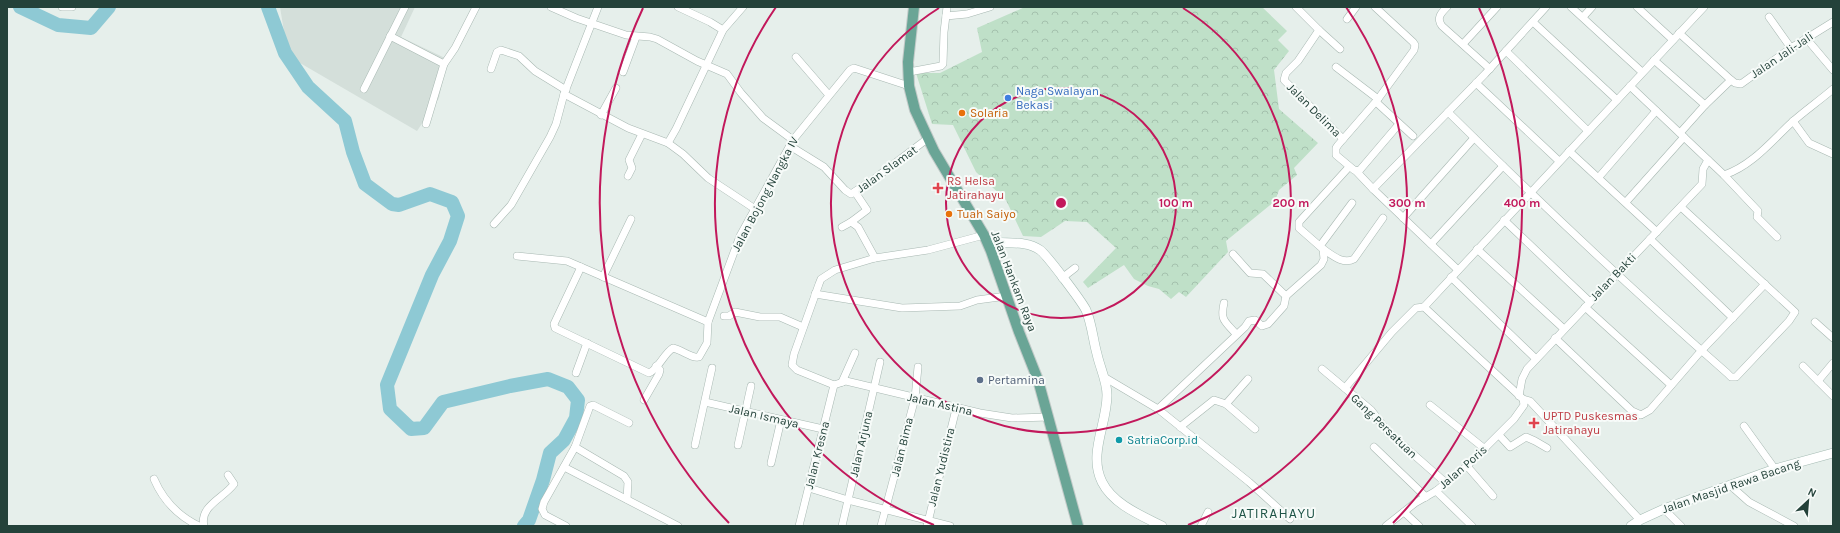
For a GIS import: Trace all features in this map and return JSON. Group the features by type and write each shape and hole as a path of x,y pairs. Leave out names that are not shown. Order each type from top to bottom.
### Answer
{"main road":[{"name":"Jalan Hankam Raya","path":"914,7 910,42 909,72 909,86 914,110 927,139 990,243 1019,332 1038,380 1078,526"}],"street":[{"path":"62,7 72,7"},
{"path":"364,89 405,7"},
{"path":"426,124 444,64 455,48 476,7"},
{"path":"550,7 576,18 626,35 657,39 726,74 740,93 763,118 791,143"},
{"path":"494,224 511,205 550,137 556,124 565,92 598,7"},
{"path":"678,7 710,22 723,30"},
{"path":"668,143 723,30 743,7"},
{"path":"909,72 941,66 943,64 946,16 948,7"},
{"path":"946,16 967,14 990,7"},
{"path":"1296,7 1340,49"},
{"path":"1347,19 1356,7"},
{"name":"Jalan Delima","path":"1349,167 1336,155 1336,148 1377,100 1414,50 1415,45 1375,7"},
{"path":"1447,7 1439,15 1440,23 1490,69"},
{"path":"1463,44 1497,7"},
{"path":"1373,190 1490,69 1546,7"},
{"path":"1571,7 1642,72"},
{"path":"1582,17 1592,7"},
{"path":"1637,7 1673,40"},
{"path":"1345,388 1397,328 1416,308 1424,307 1673,40 1700,8"},
{"path":"1769,17 1790,48"},
{"path":"1533,22 1616,100"},
{"name":"Jalan Jali-Jali","path":"1731,80 1735,83 1741,84 1790,48 1833,22"},
{"name":"Jalan Delima","path":"1319,30 1298,61 1286,73 1284,79 1343,139"},
{"path":"1626,202 1705,105 1731,80 1679,33"},
{"path":"390,36 444,64"},
{"path":"623,72 636,37"},
{"path":"1806,38 1833,70"},
{"path":"491,69 497,52 501,50 519,56 535,71 565,92 601,114 642,134 668,143 683,154 708,178 755,209"},
{"path":"1506,51 1588,131"},
{"path":"796,57 828,94"},
{"path":"1654,60 1705,105"},
{"path":"1336,67 1377,100 1399,124 1414,136"},
{"name":"Jalan Bojong Nangka IV","path":"656,366 673,348 685,351 693,357 699,357 706,343 708,322 740,236 791,143 828,94 850,70 854,68 909,86"},
{"path":"1476,83 1559,161"},
{"path":"1630,86 1724,175 1758,211 1757,217 1777,237"},
{"path":"601,114 616,88"},
{"path":"1724,175 1742,166 1759,154 1793,121 1833,89"},
{"path":"1599,176 1656,111"},
{"path":"1448,112 1530,193 1701,351 1731,376 1739,375 1789,321 1795,312 1680,207"},
{"path":"1793,121 1809,143 1833,154"},
{"path":"1356,172 1361,169 1399,124"},
{"path":"628,176 632,168 629,160 642,134"},
{"path":"1403,218 1474,138"},
{"name":"Jalan Slamat","path":"791,143 824,166 848,193 855,192 927,139"},
{"path":"1569,150 1599,176 1657,232"},
{"name":"Jalan Bakti","path":"1521,398 1522,379 1527,369 1702,184 1704,169 1708,160"},
{"path":"1431,244 1503,166"},
{"path":"1384,218 1354,259 1343,261 1322,248 1299,228 1299,222 1349,167 1458,270"},
{"path":"842,227 867,210 855,192"},
{"path":"1158,409 1251,320 1255,320 1262,326 1268,324 1284,306 1286,296 1321,265 1324,259 1322,248 1352,203"},
{"path":"603,277 631,219"},
{"path":"1504,220 1671,385"},
{"path":"850,222 858,227 875,258"},
{"path":"1650,240 1733,318"},
{"path":"834,385 797,370 792,365 803,327 821,279 835,270 875,258 928,250 990,243 1021,244 1040,250 1085,310 1104,377 1107,395 1098,449 1097,466 1101,481 1111,495 1126,506 1162,526"},
{"path":"1478,249 1564,329"},
{"path":"1233,254 1250,273 1263,274 1286,296"},
{"path":"517,256 567,261 708,322"},
{"path":"581,267 554,326 559,330 649,373 652,372 656,366 660,370 659,374 644,400"},
{"path":"1062,278 1075,268"},
{"path":"1451,278 1536,359"},
{"path":"1556,338 1632,411 1641,415 1650,410 1701,351 1765,284"},
{"path":"815,294 902,308 960,306 977,300 1007,296"},
{"path":"1224,303 1222,318 1236,334"},
{"path":"1424,307 1521,398 1530,401 1640,520"},
{"path":"724,316 729,316 735,312 760,317 780,318 803,327"},
{"path":"1815,322 1833,338"},
{"path":"576,374 587,343"},
{"path":"842,382 855,353"},
{"name":"Jalan Arjuna","path":"842,526 880,362"},
{"path":"1818,381 1833,363"},
{"path":"1803,366 1833,396"},
{"path":"695,445 712,368"},
{"name":"Jalan Bima","path":"881,526 915,398 918,368"},
{"name":"Gang Persatuan","path":"1322,369 1370,410 1388,432 1446,483"},
{"path":"1104,377 1158,409 1249,482 1290,519"},
{"path":"1226,404 1248,379"},
{"name":"Jalan Astina","path":"834,385 846,381 956,408 1007,417 1049,417"},
{"name":"Jalan Kresna","path":"799,526 834,385"},
{"path":"738,445 751,386"},
{"name":"Jalan Poris","path":"1386,526 1436,491 1485,449 1522,409 1521,398"},
{"path":"1180,427 1214,400 1226,404 1255,429"},
{"name":"Jalan Ismaya","path":"705,402 824,429"},
{"path":"566,526 545,515 542,509 544,502 575,448 591,405 629,423"},
{"path":"1430,405 1485,449"},
{"name":"Jalan Yudistira","path":"927,523 956,408"},
{"path":"771,463 782,420"},
{"path":"1744,426 1775,469"},
{"path":"1498,435 1510,447 1526,437 1535,440 1547,448"},
{"path":"1374,447 1426,498"},
{"path":"575,448 624,476 628,482 627,499"},
{"name":"Jalan Masjid Rawa Bacang","path":"1631,526 1640,520 1664,509 1775,469 1831,456"},
{"path":"1467,466 1494,496"},
{"path":"564,467 678,526"},
{"path":"204,526 203,520 206,511 234,484 228,475"},
{"path":"154,479 160,494 173,508 183,517 199,526"},
{"path":"1731,486 1749,502 1794,526"},
{"path":"809,488 927,523 950,526"},
{"path":"1436,491 1472,526"},
{"path":"1664,509 1681,526"},
{"path":"1201,526 1208,512"},
{"path":"1404,512 1419,526"}],"shaded area":[{"path":"280,7 415,7 401,37 447,59 439,98 417,131 288,56"}],"green space":[{"path":"1025,7 1262,7 1287,31 1278,40 1289,51 1274,70 1279,109 1318,143 1294,168 1297,175 1279,190 1275,201 1226,241 1228,252 1186,297 1179,292 1171,299 1159,289 1148,286 1134,279 1124,265 1088,288 1083,282 1116,248 1087,222 1065,221 1041,237 1023,236 1006,200 976,172 953,125 932,124 916,73 940,73 982,52 977,28"}],"waterway":[{"path":"20,7 58,25 91,28 109,7"},
{"path":"268,7 285,53 308,87 345,121 353,152 365,184 392,204 399,205 430,194 452,202 458,216 450,241 432,275 387,385 390,409 411,429 424,428 443,402 510,386 548,379 568,387 578,400 576,418 564,440 550,453 543,480 529,520 524,526"}],"place":[{"name":"Naga Swalayan Bekasi","path":"1008,98"},
{"name":"Solaria","path":"962,113"},
{"name":"RS Helsa Jatirahayu","path":"938,188"},
{"name":"Tuah Saiyo","path":"949,214"},
{"name":"Pertamina","path":"980,380"},
{"name":"UPTD Puskesmas Jatirahayu","path":"1534,423"},
{"name":"SatriaCorp.id","path":"1119,440"}],"district":[{"name":"JATIRAHAYU","path":"1274,513"}]}
